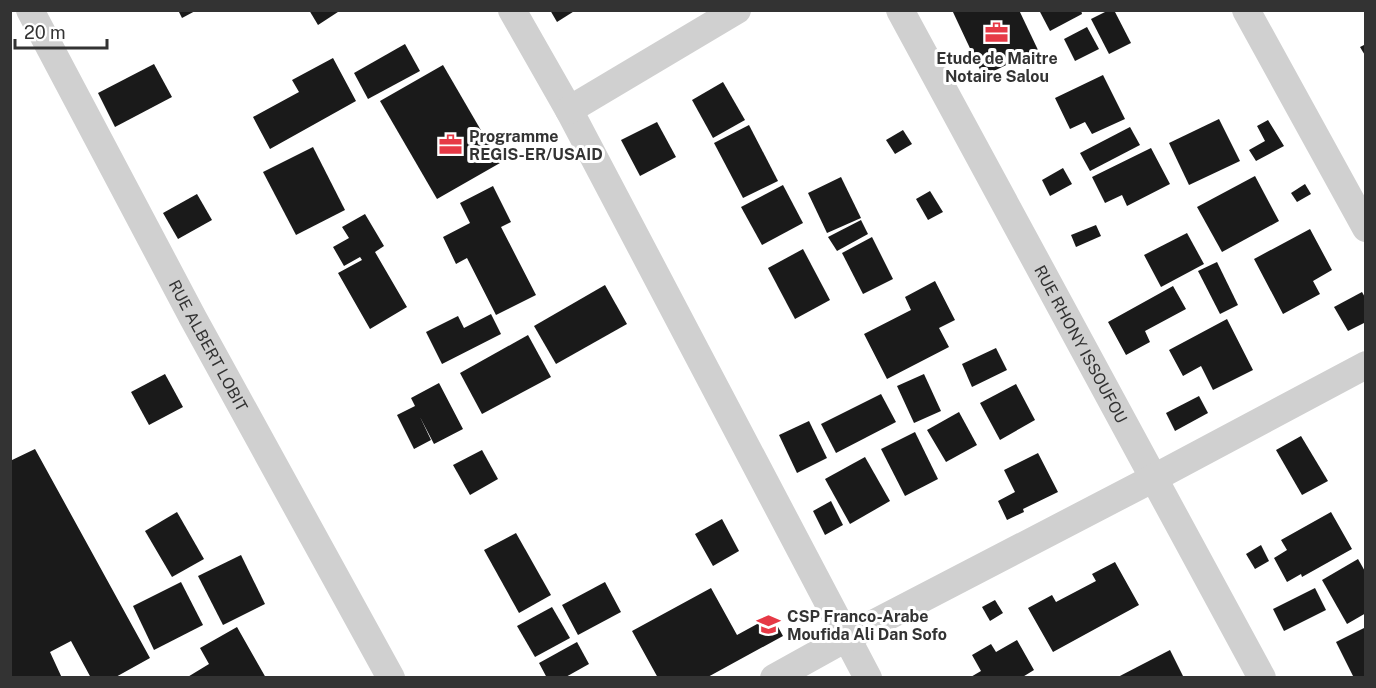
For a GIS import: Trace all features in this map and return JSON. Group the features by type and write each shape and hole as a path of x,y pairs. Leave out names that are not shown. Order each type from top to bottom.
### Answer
{"street":[{"name":"RUE ALBERT LOBIT","path":"30,10 193,318 391,678"},
{"path":"512,10 569,110 867,678"},
{"path":"569,110 737,10"},
{"name":"RUE RHONY ISSOUFOU","path":"900,10 1262,678"},
{"path":"1246,10 1365,228"},
{"path":"774,678 1365,365"}],"building":[{"path":"178,10 197,10 182,18"},
{"path":"309,10 341,10 318,25"},
{"path":"550,10 576,10 557,22"},
{"path":"952,10 1019,10 1038,50 983,76"},
{"path":"1039,10 1081,10 1082,14 1050,31"},
{"path":"1109,10 1114,10 1131,43 1109,54 1091,19"},
{"path":"1087,27 1099,49 1075,61 1064,39"},
{"path":"405,44 420,71 368,99 354,73"},
{"path":"1366,44 1366,57 1360,47"},
{"path":"333,58 356,101 270,149 253,117 299,92 292,80"},
{"path":"154,64 172,97 115,127 98,93"},
{"path":"443,65 500,163 437,199 380,101"},
{"path":"1103,75 1125,119 1092,134 1085,122 1070,129 1055,98"},
{"path":"723,82 745,120 713,138 692,100"},
{"path":"1219,119 1240,161 1189,185 1169,143"},
{"path":"1268,120 1284,146 1256,161 1249,150 1265,141 1257,126"},
{"path":"657,122 676,157 640,176 621,140"},
{"path":"749,125 778,181 743,198 714,143"},
{"path":"1130,127 1140,145 1090,171 1080,153"},
{"path":"903,130 912,144 895,154 886,140"},
{"path":"313,147 345,210 296,235 263,172"},
{"path":"1151,148 1170,184 1127,206 1122,195 1105,203 1092,177"},
{"path":"1063,168 1072,184 1050,196 1042,180"},
{"path":"1255,176 1279,221 1222,252 1197,207"},
{"path":"841,177 861,218 827,233 808,193"},
{"path":"1305,184 1311,194 1297,202 1291,193"},
{"path":"783,185 803,223 762,245 741,207"},
{"path":"493,186 511,222 501,227 536,295 496,315 467,258 456,264 443,237 470,223 460,203"},
{"path":"930,191 943,212 928,220 916,199"},
{"path":"197,194 212,220 178,239 163,213"},
{"path":"365,214 384,246 375,252 407,307 370,329 338,273 362,260 360,257 344,266 333,247 349,238 342,227"},
{"path":"861,220 868,234 837,251 828,237"},
{"path":"1096,225 1101,236 1076,247 1071,235"},
{"path":"1310,229 1332,270 1313,281 1320,294 1283,314 1254,259"},
{"path":"1187,233 1204,264 1161,287 1144,255"},
{"path":"872,237 893,279 863,294 842,253"},
{"path":"803,249 830,300 795,319 768,268"},
{"path":"1217,262 1238,305 1220,314 1198,271"},
{"path":"935,281 955,320 939,328 949,347 887,379 864,334 911,310 905,297"},
{"path":"605,285 627,324 556,364 534,326"},
{"path":"1173,286 1186,309 1145,331 1150,342 1126,355 1108,322"},
{"path":"1362,292 1366,299 1366,322 1348,331 1334,307"},
{"path":"491,314 501,334 442,364 426,332 458,316 464,328"},
{"path":"1227,319 1253,370 1213,390 1201,366 1183,376 1169,350"},
{"path":"528,335 551,377 482,414 460,373"},
{"path":"996,348 1007,370 972,387 962,364"},
{"path":"165,374 183,407 149,425 131,392"},
{"path":"924,374 941,411 914,423 897,386"},
{"path":"439,383 463,429 434,444 420,417 431,440 414,449 397,415 415,406 411,398"},
{"path":"1016,384 1035,420 1000,440 980,403"},
{"path":"881,394 896,422 836,453 821,424"},
{"path":"1199,396 1208,413 1175,431 1166,413"},
{"path":"959,412 977,445 946,462 927,430"},
{"path":"809,421 827,458 797,473 779,435"},
{"path":"915,432 938,479 905,496 881,449"},
{"path":"1301,436 1328,481 1302,495 1276,450"},
{"path":"35,449 150,658 114,678 91,678 71,641 50,652 62,678 10,678 10,461"},
{"path":"482,450 498,479 470,495 453,465"},
{"path":"1038,453 1058,492 1023,509 1024,512 1007,520 998,501 1015,492 1004,470"},
{"path":"865,457 890,501 850,524 825,479"},
{"path":"831,501 843,525 825,535 813,511"},
{"path":"177,512 204,559 172,577 145,531"},
{"path":"1331,512 1352,549 1302,577 1301,574 1287,582 1274,558 1287,550 1281,540"},
{"path":"722,519 739,551 713,566 695,534"},
{"path":"516,533 551,595 519,613 484,550"},
{"path":"1261,545 1269,561 1255,569 1246,554"},
{"path":"241,555 265,604 223,625 198,576"},
{"path":"1358,559 1366,573 1366,613 1347,624 1322,580"},
{"path":"1115,562 1139,605 1053,652 1028,608 1052,595 1056,602 1096,581 1092,574"},
{"path":"181,582 203,625 154,650 133,606"},
{"path":"605,582 621,612 578,635 562,605"},
{"path":"711,588 737,635 772,616 783,636 706,678 658,678 632,631"},
{"path":"1315,588 1326,610 1284,631 1273,609"},
{"path":"995,600 1003,613 990,621 982,607"},
{"path":"552,607 570,638 535,657 517,626"},
{"path":"237,627 266,678 186,678 209,664 200,648"},
{"path":"1366,627 1366,678 1354,678 1336,642"},
{"path":"1017,640 1034,670 1021,678 969,678 981,671 972,655 991,644 996,652"},
{"path":"577,642 589,664 564,678 547,678 539,663"},
{"path":"1170,650 1184,678 1116,678"}],"place":[{"name":"Etude de Maitre Notaire Salou","path":"997,33"},
{"name":"Programme REGIS-ER/USAID","path":"451,145"},
{"name":"CSP Franco-Arabe Moufida Ali Dan Sofo","path":"769,625"}]}
